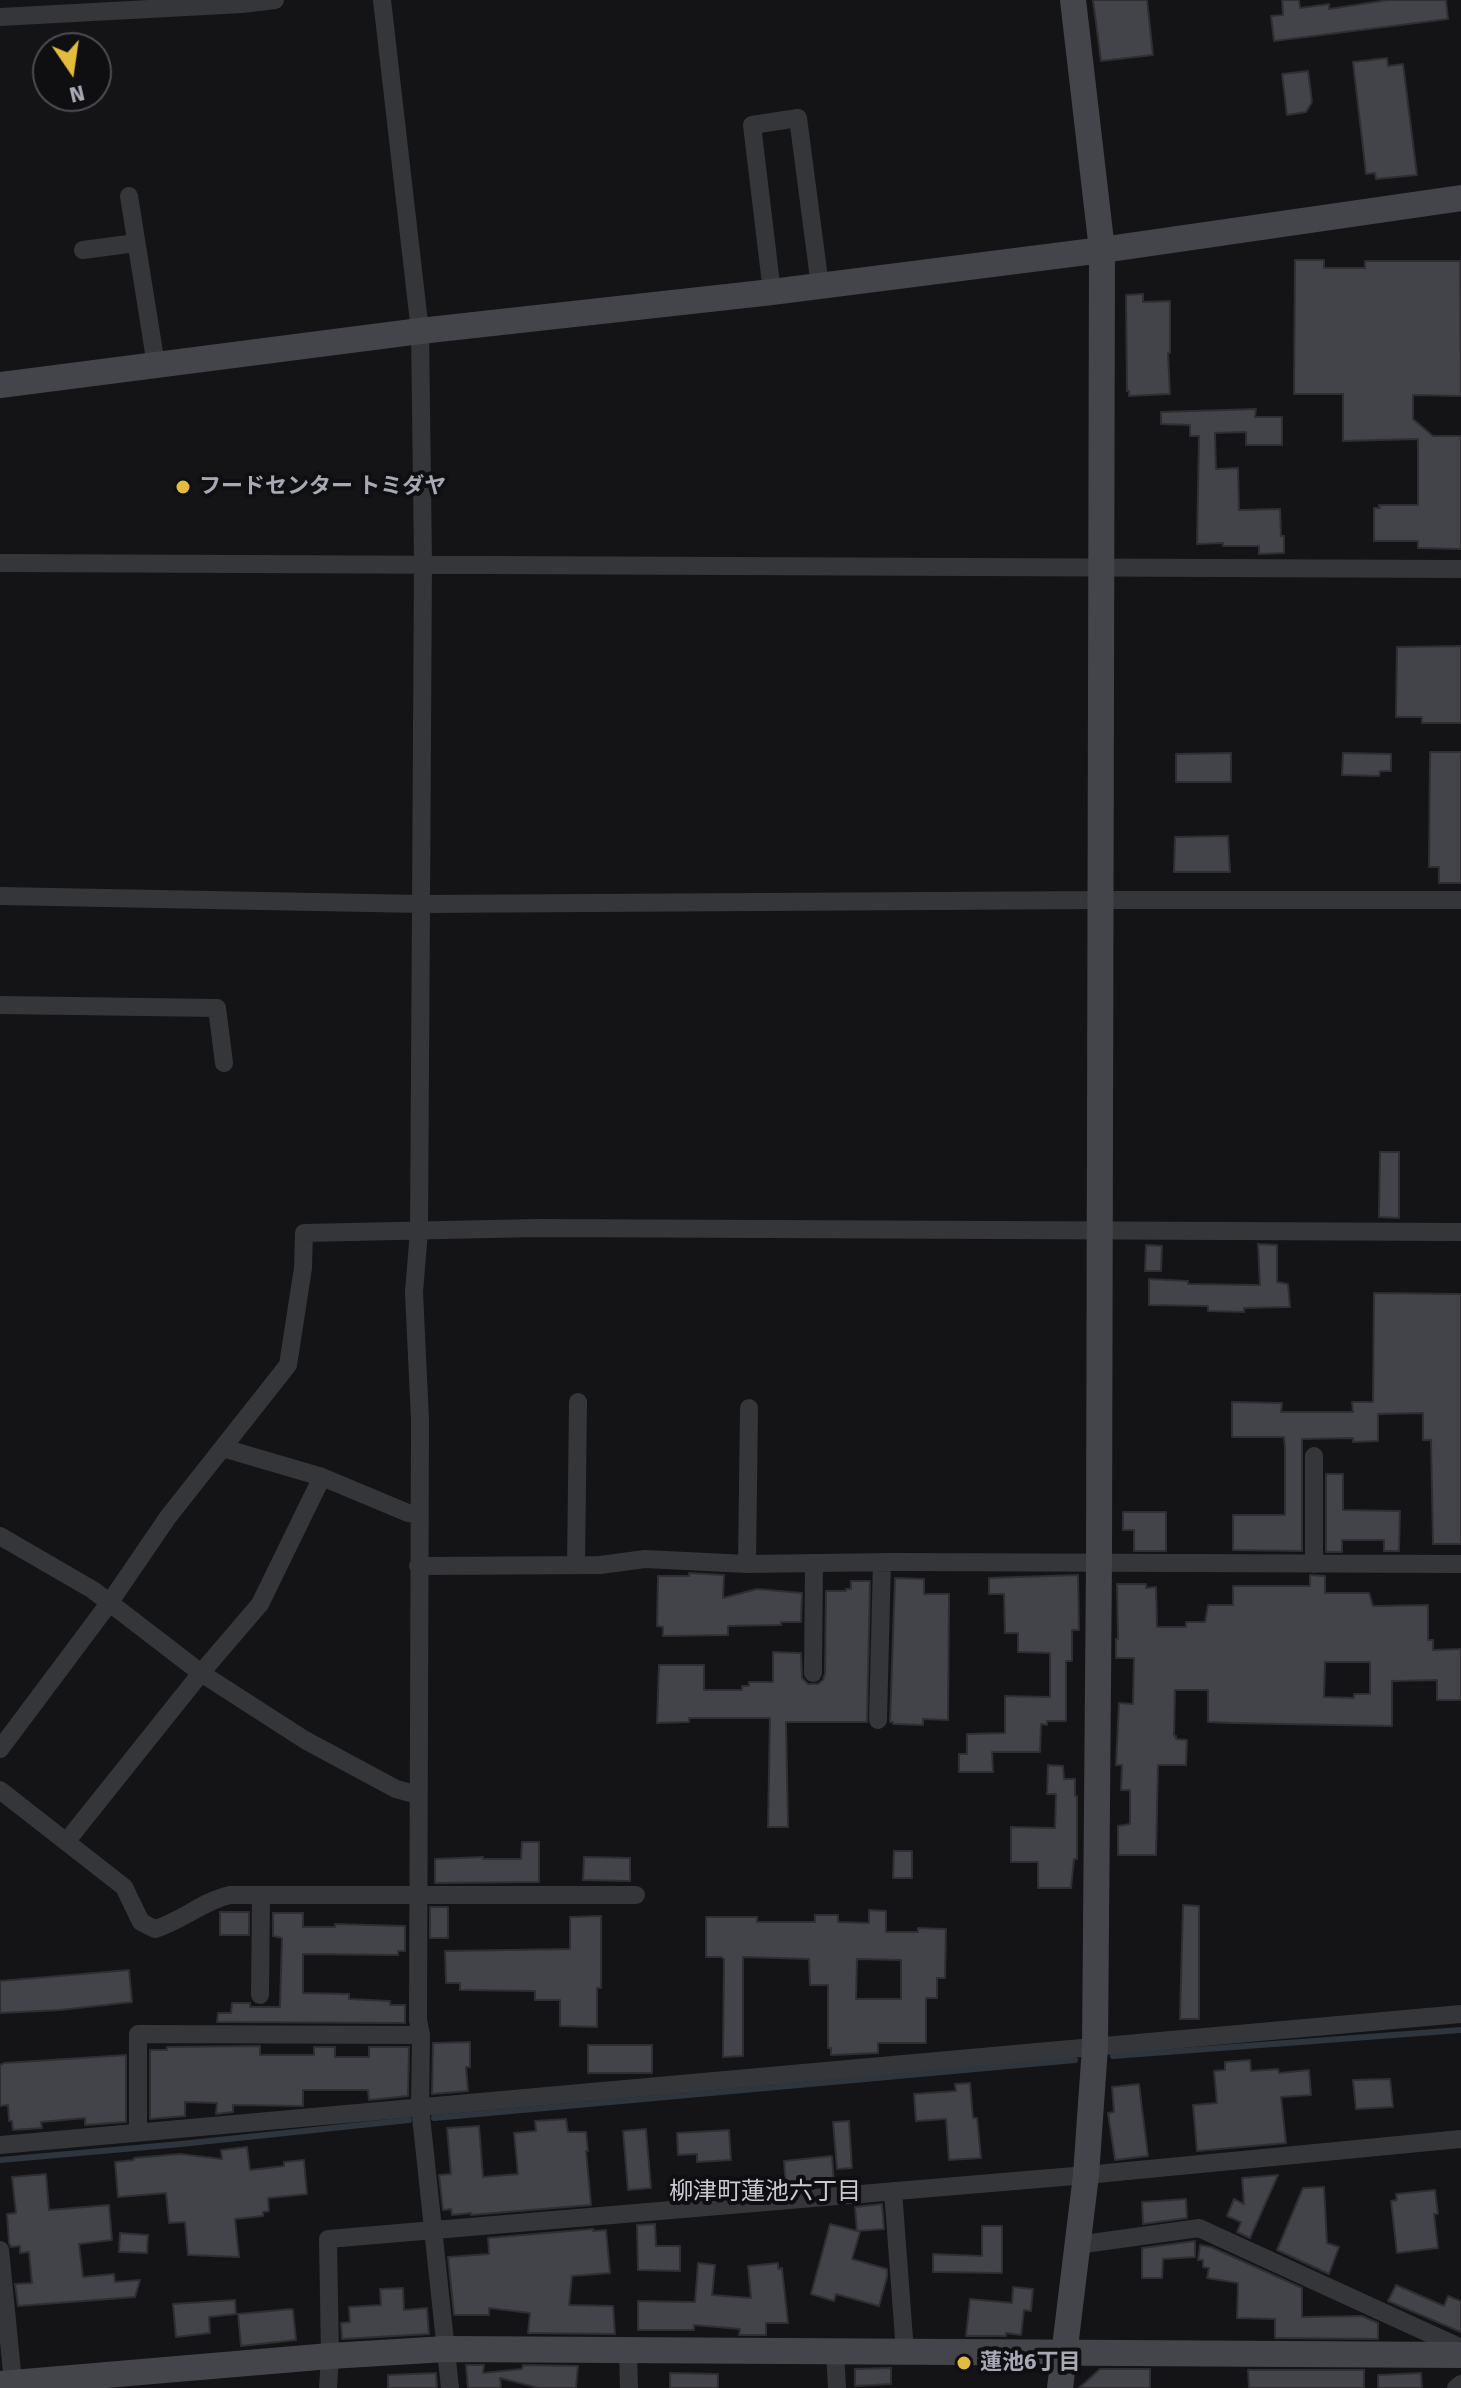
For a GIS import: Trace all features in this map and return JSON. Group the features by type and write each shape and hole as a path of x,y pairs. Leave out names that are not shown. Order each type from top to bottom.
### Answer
{"street":[{"path":"0,17 275,0"},
{"path":"382,0 420,331 423,563 419,1231 414,1292 420,1420 418,2020 421,2035 420,2107 450,2388"},
{"path":"1060,2388 1086,2175 1095,2047 1101,1232 1102,250 1073,0"},
{"path":"772,292 752,125 798,118 820,286"},
{"path":"129,196 156,365"},
{"path":"0,385 420,331 772,292 1102,250 1461,198"},
{"path":"83,250 136,243"},
{"path":"0,563 1461,569"},
{"path":"0,896 421,904 1461,900"},
{"path":"0,1005 217,1008 224,1063"},
{"path":"3,1737 110,1602 168,1517 288,1365 303,1268 304,1233 551,1228 1461,1232"},
{"path":"576,1565 578,1402"},
{"path":"747,1564 749,1408"},
{"path":"223,1448 322,1477 419,1515"},
{"path":"1314,1456 1314,1564"},
{"path":"66,1842 260,1604 322,1477"},
{"path":"0,1536 110,1602 201,1673 305,1740 396,1789 418,1795"},
{"path":"418,1566 600,1565 645,1559 747,1564 1461,1564"},
{"path":"878,1720 882,1562"},
{"path":"813,1673 814,1564"},
{"path":"0,1790 124,1887 141,1922 155,1929 213,1899 230,1895 636,1895"},
{"path":"260,1995 261,1895"},
{"path":"0,2145 1461,2014"},
{"path":"138,2131 138,2034 421,2035"},
{"path":"328,2388 328,2239 1086,2175 1461,2139"},
{"path":"893,2191 905,2352"},
{"path":"1077,2245 1199,2228 1461,2348"},
{"path":"0,2250 6,2383 446,2349 1461,2355"},
{"path":"628,2350 629,2388"},
{"path":"835,2351 837,2388"},
{"path":"1456,2388 1461,2384"}],"building":[{"path":"1093,0 1147,0 1153,55 1101,61"},
{"path":"1282,0 1299,0 1300,8 1329,4 1329,9 1388,0 1446,0 1448,19 1274,41 1271,16 1283,15"},
{"path":"1387,58 1388,66 1403,64 1417,175 1376,179 1375,173 1366,174 1353,62"},
{"path":"1308,71 1312,102 1306,112 1287,115 1282,74"},
{"path":"1295,260 1324,260 1324,268 1365,268 1365,261 1460,261 1461,396 1413,395 1413,419 1433,436 1461,436 1461,549 1418,548 1418,541 1374,541 1374,508 1380,508 1379,505 1418,505 1418,439 1343,441 1343,394 1294,394"},
{"path":"1143,294 1143,302 1170,301 1170,394 1129,396 1127,391 1126,295"},
{"path":"1256,409 1255,417 1282,417 1282,445 1246,445 1246,432 1215,433 1216,469 1238,468 1239,510 1280,509 1284,553 1259,554 1259,546 1197,544 1199,436 1190,436 1190,425 1161,424 1161,412"},
{"path":"1461,646 1461,723 1422,723 1422,717 1396,717 1397,647"},
{"path":"1430,752 1461,752 1461,883 1439,883 1439,867 1429,867"},
{"path":"1231,753 1231,782 1176,782 1176,754"},
{"path":"1343,753 1391,754 1391,771 1380,771 1379,776 1342,775"},
{"path":"1228,836 1230,872 1174,872 1175,837"},
{"path":"1380,1152 1399,1152 1399,1218 1379,1217"},
{"path":"1258,1244 1277,1245 1277,1282 1288,1284 1290,1307 1244,1308 1244,1312 1208,1311 1208,1306 1149,1305 1149,1279 1188,1281 1188,1284 1260,1285"},
{"path":"1146,1245 1162,1246 1161,1271 1145,1271"},
{"path":"1374,1293 1461,1294 1461,1544 1433,1544 1431,1440 1423,1440 1423,1413 1378,1414 1378,1441 1302,1439 1302,1551 1233,1550 1233,1515 1285,1515 1285,1448 1284,1437 1232,1437 1232,1402 1282,1403 1281,1412 1353,1412 1352,1402 1373,1402"},
{"path":"1326,1474 1343,1474 1343,1510 1400,1511 1399,1551 1384,1551 1384,1540 1342,1540 1342,1552 1326,1552"},
{"path":"1123,1512 1166,1512 1166,1551 1134,1551 1134,1530 1123,1530"},
{"path":"689,1573 724,1575 723,1598 757,1589 802,1593 801,1622 728,1626 728,1635 663,1636 663,1627 657,1626 658,1576 689,1576"},
{"path":"1078,1575 1079,1630 1072,1630 1072,1661 1066,1661 1066,1721 1041,1724 1040,1752 992,1752 993,1772 959,1772 959,1754 967,1754 967,1734 1005,1733 1005,1696 1050,1697 1050,1653 1018,1652 1018,1633 1005,1633 1004,1594 989,1594 989,1578"},
{"path":"1310,1575 1325,1576 1325,1593 1369,1593 1373,1606 1428,1605 1428,1640 1433,1640 1433,1650 1461,1649 1461,1700 1437,1700 1437,1680 1392,1681 1392,1726 1232,1723 1208,1722 1208,1690 1175,1690 1174,1736 1187,1740 1186,1765 1158,1765 1156,1855 1118,1855 1118,1826 1130,1824 1130,1790 1121,1790 1122,1765 1116,1765 1119,1703 1133,1704 1134,1658 1116,1658 1117,1584 1156,1587 1157,1627 1186,1627 1186,1622 1205,1622 1208,1605 1233,1605 1233,1586 1310,1586","holes":["1325,1662 1370,1662 1370,1694 1354,1694 1354,1698 1324,1697"]},
{"path":"895,1578 924,1579 924,1594 949,1594 948,1720 923,1719 923,1725 890,1722"},
{"path":"851,1581 870,1581 867,1722 786,1722 788,1827 768,1827 770,1718 689,1718 689,1722 657,1723 659,1665 704,1665 704,1690 742,1690 742,1686 749,1686 749,1682 773,1682 773,1652 801,1653 802,1678 808,1684 818,1684 825,1673 826,1591 851,1589"},
{"path":"1048,1765 1063,1766 1064,1779 1075,1779 1077,1859 1074,1859 1071,1888 1038,1888 1038,1862 1011,1862 1011,1827 1055,1828 1056,1794 1047,1794"},
{"path":"522,1842 539,1842 539,1882 435,1883 435,1859 521,1859"},
{"path":"894,1851 912,1851 912,1878 893,1878"},
{"path":"584,1857 630,1858 630,1881 583,1880"},
{"path":"1183,1905 1199,1906 1199,2019 1180,2019"},
{"path":"430,1907 448,1907 448,1938 430,1938"},
{"path":"869,1910 886,1911 886,1932 946,1929 945,1978 937,1978 937,1998 926,1998 926,2043 878,2043 878,2053 831,2055 831,2048 828,2048 828,1985 810,1985 809,1959 743,1957 743,2056 723,2057 724,1959 706,1957 706,1917 757,1917 757,1922 815,1922 815,1915 838,1915 838,1922 869,1923","holes":["857,1959 901,1960 901,1999 856,1999"]},
{"path":"220,1912 249,1912 249,1935 220,1935"},
{"path":"273,1913 303,1913 303,1927 335,1927 335,1924 405,1926 405,1951 398,1951 398,1955 303,1954 303,1993 349,1994 349,1999 405,2005 405,2023 217,2022 218,2013 231,2013 232,2003 250,2003 250,2007 280,2007 282,1938 273,1936"},
{"path":"601,1916 601,1988 597,1988 597,2027 560,2026 560,2000 535,2000 535,1991 460,1990 460,1983 446,1983 445,1951 570,1949 570,1917"},
{"path":"129,1970 132,2002 0,2013 0,1981"},
{"path":"470,2042 470,2067 466,2067 468,2091 432,2094 433,2043"},
{"path":"588,2045 652,2045 652,2073 588,2073"},
{"path":"260,2046 260,2055 314,2055 314,2047 335,2047 335,2057 369,2057 369,2047 409,2047 408,2096 369,2100 368,2090 303,2090 303,2106 233,2105 233,2112 216,2114 217,2103 185,2102 185,2116 150,2119 150,2050"},
{"path":"126,2055 126,2122 85,2125 85,2118 41,2122 42,2128 13,2130 8,2105 0,2106 0,2065 4,2063"},
{"path":"1250,2060 1251,2071 1278,2069 1279,2073 1309,2070 1311,2095 1281,2097 1286,2143 1197,2151 1193,2105 1217,2103 1214,2071 1225,2070 1225,2062"},
{"path":"1390,2079 1393,2107 1356,2109 1353,2080"},
{"path":"970,2083 981,2158 949,2160 946,2119 916,2121 914,2094 956,2091 955,2084"},
{"path":"1139,2084 1148,2156 1115,2160 1108,2113 1114,2112 1112,2087"},
{"path":"566,2119 568,2132 586,2132 591,2205 471,2215 452,2215 451,2209 443,2210 439,2175 451,2174 447,2128 479,2126 483,2177 518,2174 514,2133 536,2131 535,2121"},
{"path":"849,2121 852,2168 837,2169 833,2122"},
{"path":"646,2129 651,2188 628,2190 623,2131"},
{"path":"729,2130 731,2160 697,2162 697,2154 678,2155 677,2133"},
{"path":"247,2147 250,2170 304,2160 307,2194 268,2198 269,2211 263,2212 263,2216 235,2219 239,2257 188,2255 185,2222 169,2223 166,2193 118,2197 115,2162 180,2154 222,2159 221,2150"},
{"path":"832,2156 834,2184 786,2188 784,2161"},
{"path":"46,2174 49,2210 109,2205 112,2240 79,2244 83,2277 114,2274 115,2282 140,2280 135,2297 18,2306 15,2284 32,2283 29,2252 20,2253 20,2246 11,2247 9,2243 7,2214 16,2213 12,2177"},
{"path":"1278,2175 1250,2238 1237,2232 1241,2222 1227,2216 1234,2199 1244,2204 1242,2178"},
{"path":"1324,2187 1327,2243 1339,2247 1329,2274 1277,2250 1303,2188"},
{"path":"1435,2190 1438,2248 1397,2253 1391,2201 1397,2200 1396,2194"},
{"path":"1186,2199 1187,2218 1143,2224 1142,2202"},
{"path":"882,2204 884,2229 858,2231 852,2259 887,2269 879,2306 836,2294 834,2301 811,2294 830,2224 857,2231 855,2207"},
{"path":"655,2224 656,2246 680,2246 680,2271 638,2270 637,2225"},
{"path":"982,2226 1002,2226 1002,2273 933,2272 933,2254 982,2256"},
{"path":"606,2230 610,2273 572,2276 569,2305 613,2306 615,2334 528,2333 530,2313 489,2308 489,2315 454,2315 448,2257 489,2254 488,2238"},
{"path":"120,2233 148,2235 147,2253 119,2252"},
{"path":"1195,2241 1195,2257 1163,2259 1162,2278 1142,2278 1142,2248"},
{"path":"1200,2245 1211,2247 1302,2288 1302,2317 1362,2316 1378,2323 1378,2339 1275,2338 1275,2319 1237,2318 1238,2283 1207,2278 1209,2268 1203,2267 1203,2260 1198,2260"},
{"path":"698,2263 715,2265 712,2295 751,2298 748,2266 778,2263 778,2269 782,2268 788,2323 766,2323 766,2335 739,2335 740,2329 694,2325 694,2330 638,2330 638,2301 695,2302"},
{"path":"1396,2285 1444,2306 1448,2296 1461,2301 1461,2332 1388,2301"},
{"path":"1013,2287 1033,2289 1031,2311 1024,2310 1021,2335 966,2336 970,2299 1012,2303"},
{"path":"403,2288 404,2310 427,2308 429,2334 342,2339 341,2323 350,2322 349,2307 381,2305 380,2289"},
{"path":"235,2300 236,2314 209,2317 210,2333 176,2337 173,2304"},
{"path":"291,2309 296,2340 241,2346 238,2314"},
{"path":"466,2365 484,2365 483,2373 522,2369 523,2365 578,2366 576,2388 539,2388 500,2378 501,2388 468,2388"},
{"path":"891,2368 891,2384 855,2386 855,2369"},
{"path":"1100,2369 1150,2369 1150,2388 1079,2388"},
{"path":"1248,2370 1364,2370 1364,2388 1249,2388"},
{"path":"436,2373 437,2388 388,2388 388,2375"},
{"path":"670,2373 718,2374 718,2388 670,2388"},
{"path":"1421,2373 1422,2388 1378,2388 1378,2375"}],"waterway":[{"path":"1113,2056 1461,2030"},
{"path":"434,2118 1075,2060"},
{"path":"0,2160 409,2120"}],"place":[{"name":"フードセンター トミダヤ","path":"183,487"},
{"name":"蓮池6丁目","path":"964,2363"}],"district":[{"name":"柳津町蓮池六丁目","path":"765,2192"}]}
